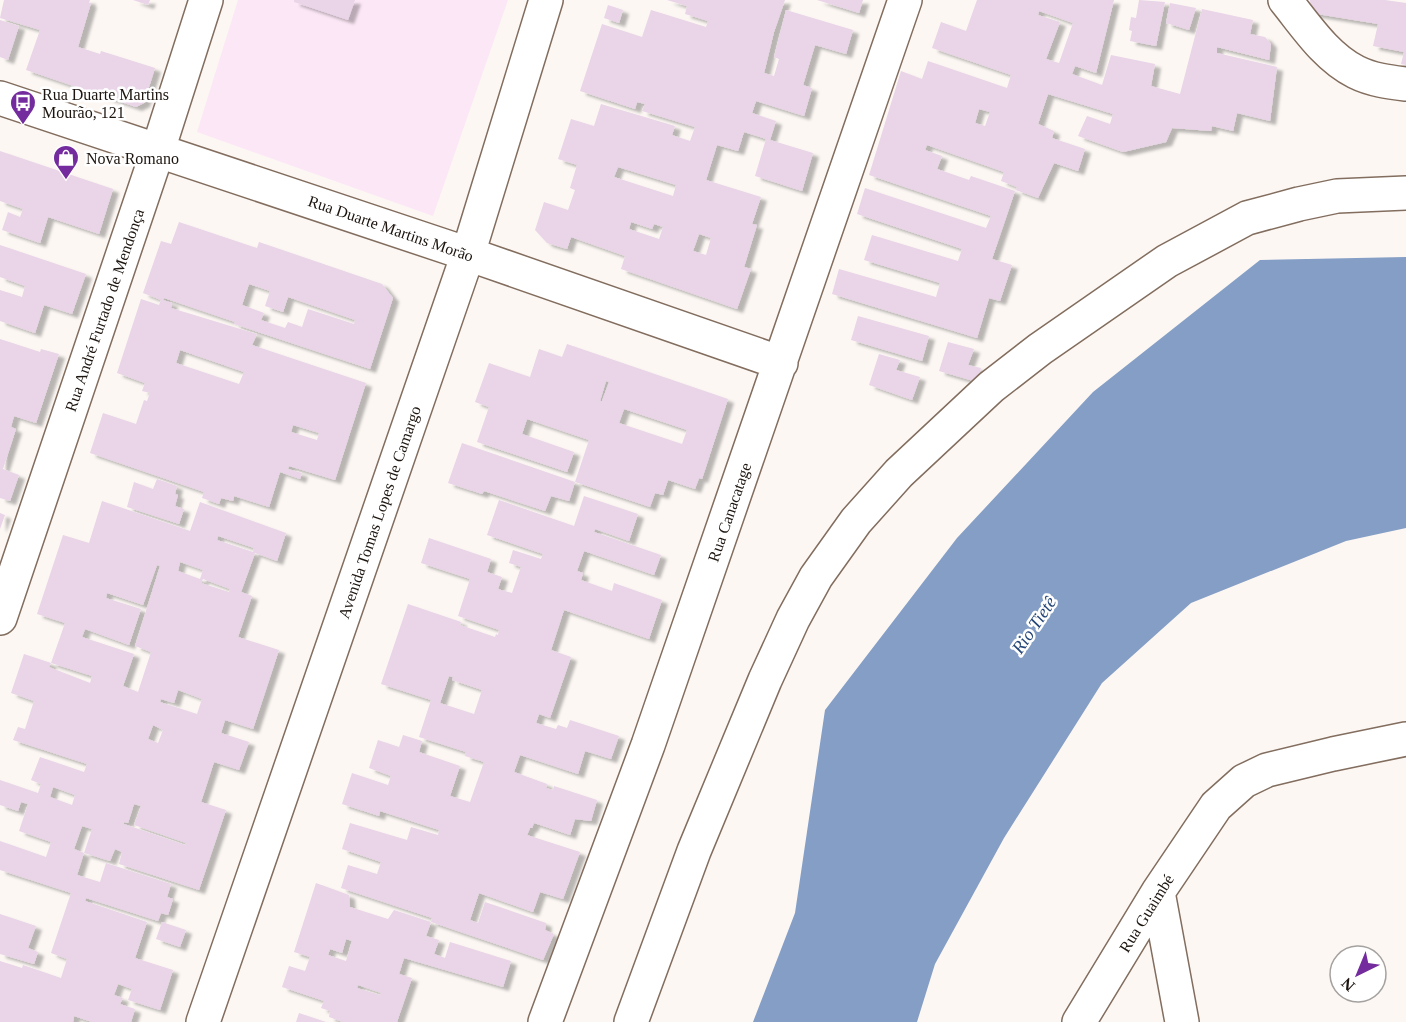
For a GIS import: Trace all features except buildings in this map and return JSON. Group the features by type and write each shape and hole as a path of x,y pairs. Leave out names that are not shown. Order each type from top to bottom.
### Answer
{"street":[{"name":"Rua André Furtado de Mendonça","path":"0,618 158,150 206,0"},
{"name":"Avenida Tomas Lopes de Camargo","path":"203,1022 468,254 546,0"},
{"name":"Rua Canacatage","path":"545,1022 648,745 905,0"},
{"path":"1285,0 1319,43 1356,72 1381,81 1406,84"},
{"name":"Rua Duarte Martins Morão","path":"0,98 468,254 781,363"},
{"path":"631,1022 694,851 765,680 793,619 816,577 856,521 899,473 999,381 1040,349 1167,261 1247,218 1337,196 1406,193"},
{"name":"Rua Guaimbé","path":"1079,1022 1158,892 1216,806 1244,781 1268,770 1406,739"},
{"path":"1158,892 1182,1022"}],"shaded area":[{"path":"238,0 508,0 433,216 197,132"}],"water":[{"name":"Rio Tietê","path":"1406,257 1406,528 1346,541 1191,603 1102,683 1004,838 935,964 917,1022 753,1022 795,913 825,710 957,538 1093,392 1260,260"}],"place":[{"name":"Rua Duarte Martins Mourão, 121","path":"23,126"},
{"name":"Nova Romano","path":"66,181"}]}
